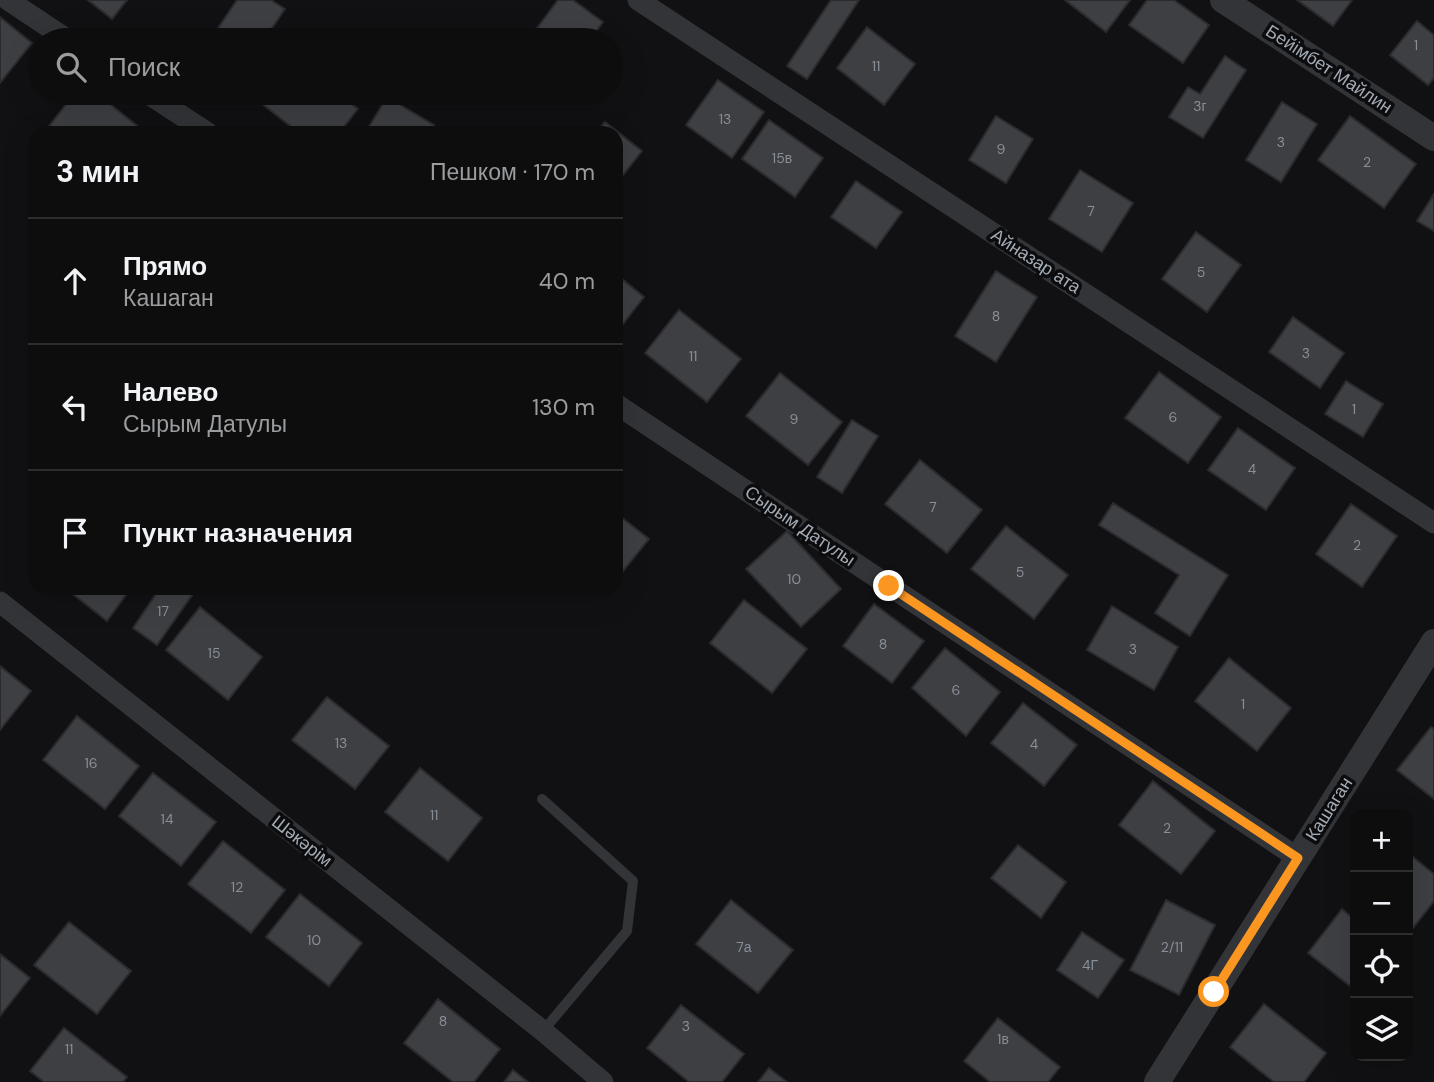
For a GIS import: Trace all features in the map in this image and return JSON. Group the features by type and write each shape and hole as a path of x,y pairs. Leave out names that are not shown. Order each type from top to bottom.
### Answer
{"street":[{"path":"8,0 50,28"},
{"name":"Айназар ата","path":"638,0 1434,523"},
{"name":"Бейімбет Майлин","path":"1223,0 1434,138"},
{"path":"165,105 197,126"},
{"name":"Сырым Датулы","path":"623,409 1298,858"},
{"name":"Шәкәрім","path":"0,602 543,1031 603,1082"},
{"name":"Кашаган","path":"1157,1082 1434,642"}],"lane":[{"path":"542,799 633,881 627,931 543,1031"}],"building":[{"path":"88,0 127,0 112,19"},
{"path":"237,0 271,0 285,9 272,28 218,28"},
{"path":"558,0 573,0 603,22 599,28 537,28"},
{"path":"831,0 859,0 807,79 787,66"},
{"path":"1065,0 1130,0 1106,32"},
{"path":"1147,0 1174,0 1209,25 1183,63 1129,25"},
{"path":"1297,0 1352,0 1333,26"},
{"path":"0,17 28,40 28,48 0,83"},
{"path":"1417,21 1434,35 1434,78 1428,85 1390,55"},
{"path":"867,27 915,64 884,105 837,68"},
{"path":"1225,56 1246,70 1203,138 1169,117 1188,87 1200,94"},
{"path":"718,80 764,112 732,158 686,125"},
{"path":"1282,102 1317,124 1281,182 1246,160"},
{"path":"66,105 111,105 137,126 49,126"},
{"path":"264,105 353,105 358,109 345,126 290,126"},
{"path":"382,105 400,105 434,125 434,126 369,126"},
{"path":"996,116 1033,139 1006,183 969,160"},
{"path":"1350,116 1416,164 1384,208 1318,160"},
{"path":"769,120 823,158 795,197 742,159"},
{"path":"623,136 642,151 623,175"},
{"path":"1080,170 1133,203 1102,252 1049,219"},
{"path":"856,181 902,212 876,248 831,217"},
{"path":"1434,194 1434,231 1417,221"},
{"path":"1196,232 1241,265 1207,312 1162,279"},
{"path":"996,271 1037,297 996,362 955,336"},
{"path":"623,280 644,297 623,324"},
{"path":"679,310 741,359 707,402 645,353"},
{"path":"1293,317 1344,353 1320,388 1269,352"},
{"path":"1159,372 1221,417 1188,463 1125,418"},
{"path":"780,373 842,422 808,465 746,416"},
{"path":"1346,381 1383,404 1363,437 1325,414"},
{"path":"852,420 878,436 842,493 817,477"},
{"path":"1238,428 1295,468 1266,510 1208,470"},
{"path":"920,460 982,510 947,553 885,504"},
{"path":"1113,503 1228,575 1190,636 1155,613 1179,575 1099,525"},
{"path":"1351,504 1397,536 1362,587 1316,554"},
{"path":"623,519 649,539 623,571"},
{"path":"1006,526 1068,575 1034,619 971,569"},
{"path":"787,531 841,589 801,627 746,569"},
{"path":"74,595 126,595 107,621"},
{"path":"155,595 192,595 157,645 133,628"},
{"path":"744,600 807,649 772,693 710,643"},
{"path":"874,604 924,641 892,683 843,646"},
{"path":"1112,606 1178,647 1154,690 1087,650"},
{"path":"200,607 262,657 228,700 166,650"},
{"path":"945,648 1000,692 966,736 912,688"},
{"path":"1229,658 1291,708 1257,751 1195,701"},
{"path":"0,666 31,691 0,730"},
{"path":"327,697 389,746 355,789 292,740"},
{"path":"1023,703 1077,745 1044,786 991,743"},
{"path":"77,716 139,766 105,809 43,760"},
{"path":"1431,727 1434,729 1434,799 1397,770"},
{"path":"420,768 482,818 448,861 385,812"},
{"path":"153,773 216,822 181,866 119,816"},
{"path":"1153,781 1215,831 1181,874 1119,825"},
{"path":"223,841 285,890 251,933 188,884"},
{"path":"1018,845 1066,882 1041,918 991,878"},
{"path":"1413,857 1434,874 1434,901 1413,928"},
{"path":"300,894 362,943 329,986 266,937"},
{"path":"731,900 793,950 758,993 696,944"},
{"path":"1166,900 1215,925 1179,995 1130,970"},
{"path":"1342,909 1350,916 1350,986 1308,953"},
{"path":"69,922 131,971 97,1014 34,965"},
{"path":"1082,932 1124,960 1098,998 1057,970"},
{"path":"0,954 30,978 0,1016"},
{"path":"438,999 500,1049 474,1082 453,1082 404,1043"},
{"path":"1264,1004 1326,1053 1304,1082 1274,1082 1230,1047"},
{"path":"681,1005 744,1054 722,1082 689,1082 647,1048"},
{"path":"998,1018 1060,1067 1048,1082 990,1082 964,1061"},
{"path":"64,1028 127,1077 123,1082 44,1082 30,1071"},
{"path":"769,1068 787,1082 758,1082"},
{"path":"513,1070 528,1082 504,1082"}],"route":[{"path":"889,586 1298,858 1214,992"}]}
